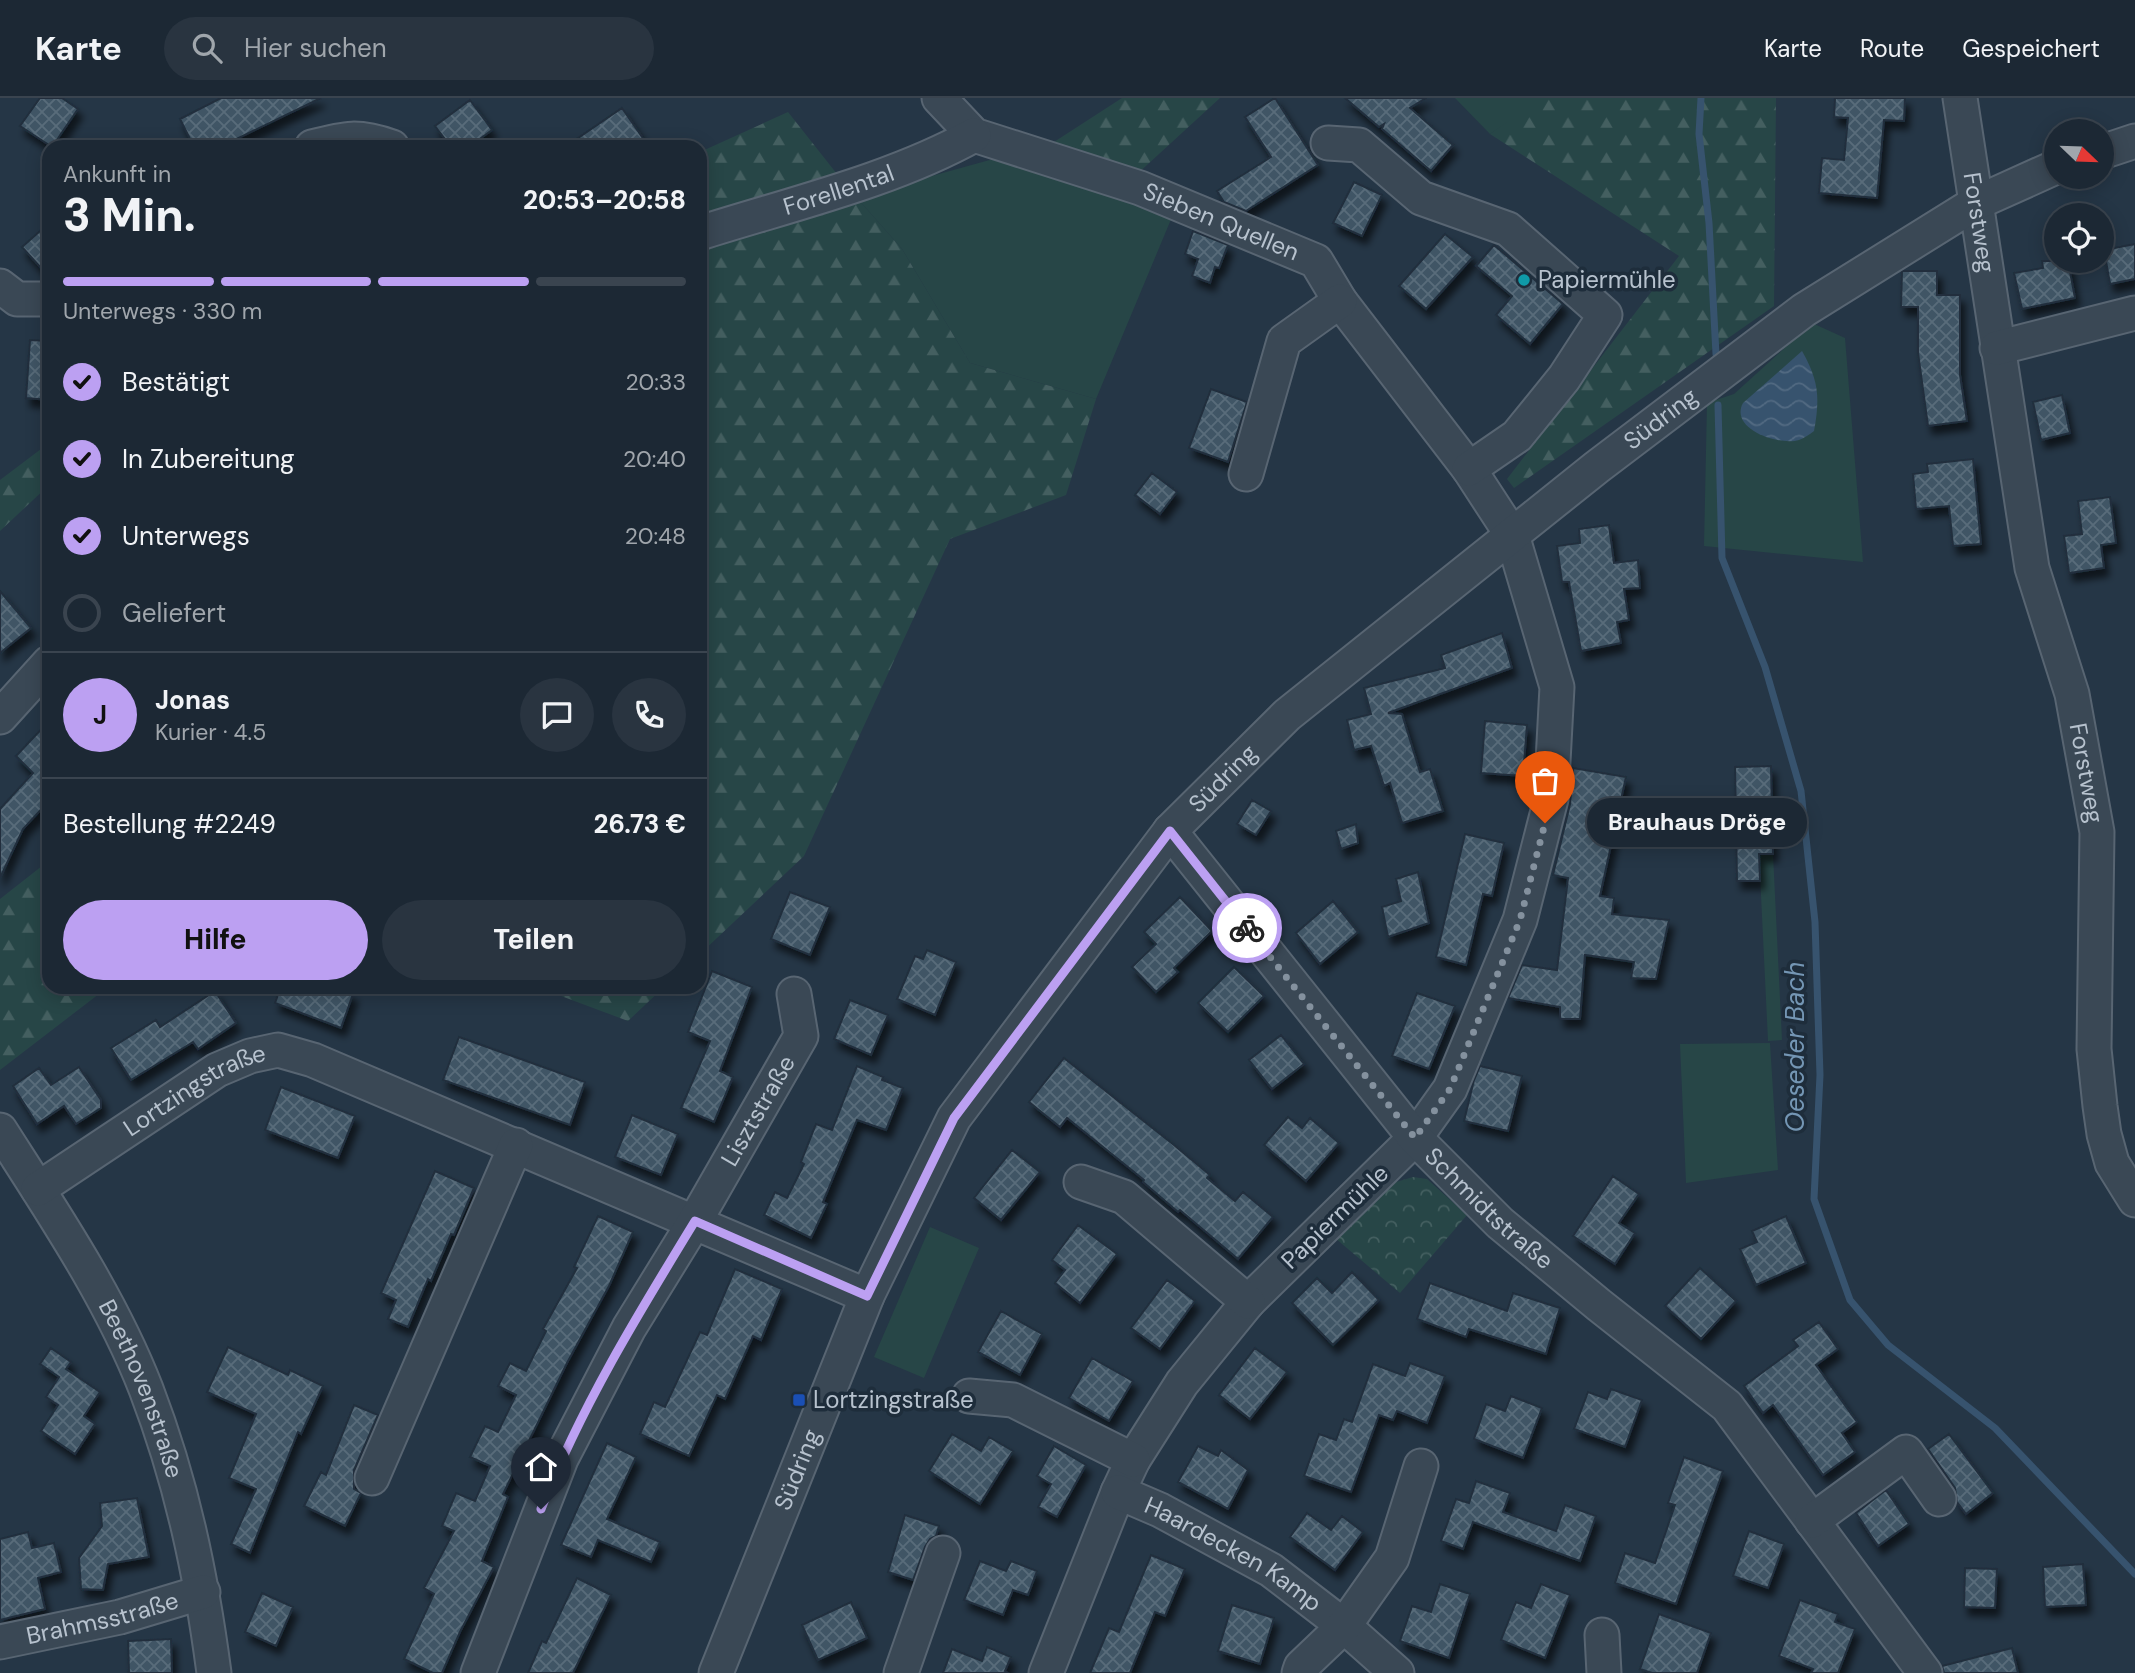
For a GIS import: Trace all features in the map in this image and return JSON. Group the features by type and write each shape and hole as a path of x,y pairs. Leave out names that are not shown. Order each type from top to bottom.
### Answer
{"street":[{"name":"Sieben Quellen","path":"939,98 974,135 1140,188 1316,261 1340,302 1469,469 1512,535"},
{"name":"Forstweg","path":"1960,98 2032,568 2072,694 2097,832 2094,1049 2104,1134 2112,1163 2135,1200"},
{"name":"Forellental","path":"707,231 916,162 941,153 974,135"},
{"path":"337,140 372,140"},
{"path":"2114,148 2135,141"},
{"path":"1328,143 1359,145 1422,198 1508,229 1605,315 1564,377 1517,436 1469,469"},
{"name":"Südring","path":"716,1673 867,1296 954,1118 1170,831 1287,715 1597,467 1804,310 1976,203 2044,172"},
{"path":"0,286 17,299 42,299"},
{"path":"1246,474 1284,341 1340,302"},
{"path":"1997,348 2135,313"},
{"name":"Papiermühle","path":"1046,1673 1133,1460 1182,1383 1248,1302 1415,1138 1450,1089 1520,920 1551,799 1557,687 1512,535"},
{"path":"0,717 42,671"},
{"name":"Schmidtstraße","path":"1170,831 1415,1138 1500,1223 1727,1406 1925,1673"},
{"name":"Lisztstraße","path":"478,1673 561,1459 629,1328 695,1221 801,1036 794,994"},
{"name":"Lortzingstraße","path":"37,1189 217,1070 250,1056 278,1050 313,1059 867,1296"},
{"name":"Beethovenstraße","path":"0,1130 102,1297 145,1388 183,1499 203,1592 214,1673"},
{"path":"372,1478 516,1145"},
{"path":"1081,1182 1124,1197 1248,1302"},
{"path":"970,1396 1013,1400 1133,1460"},
{"path":"1812,1521 1906,1452 1939,1499"},
{"name":"Haardecken Kamp","path":"1344,1626 1392,1558 1421,1466"},
{"name":"Haardecken Kamp","path":"1118,1492 1160,1510 1271,1570 1344,1626 1397,1673"},
{"path":"901,1673 943,1553"},
{"name":"Brahmsstraße","path":"0,1642 120,1617 203,1592"},
{"path":"1299,1673 1301,1667 1344,1626"},
{"path":"1602,1635 1604,1673"}],"green space":[{"path":"1122,98 1220,98 1135,176 1054,142"},
{"path":"1455,98 1541,98 1541,100 1490,134"},
{"path":"1541,98 1776,98 1774,306 1514,488 1507,479 1679,256 1490,134"},
{"path":"788,112 837,174 707,213 707,149"},
{"path":"1004,156 1172,217 1096,399 970,363 902,249 856,197"},
{"path":"856,197 902,249 970,363 1096,399 1066,495 950,539 804,856 707,947 707,246"},
{"path":"1812,323 1845,338 1863,562 1704,546 1707,403 1734,394"},
{"path":"42,448 42,492 0,531 0,480"},
{"path":"1759,854 1773,854 1782,1040 1768,1041"},
{"path":"42,866 42,994 99,994 0,1070 0,899"},
{"path":"556,994 657,994 628,1021"},
{"path":"1770,1043 1778,1170 1686,1183 1680,1044"},
{"path":"1413,1177 1427,1179 1467,1215 1400,1293 1335,1238 1386,1185"},
{"path":"930,1227 979,1248 924,1378 874,1357"}],"water":[{"path":"1802,351 1817,390 1814,431 1799,440 1790,441 1758,434 1743,421 1743,403"}],"building":[{"path":"40,98 62,98 78,109 57,140 42,140 20,126"},
{"path":"221,98 321,98 234,140 190,140 180,119"},
{"path":"1275,98 1318,165 1246,211 1224,202 1217,191 1271,157 1245,117"},
{"path":"1345,98 1426,98 1410,108 1453,145 1431,171 1382,129 1384,124 1379,127"},
{"path":"1835,98 1905,98 1904,121 1884,120 1877,198 1819,193 1822,158 1844,160 1848,118 1834,117"},
{"path":"470,100 492,130 478,140 446,140 435,126"},
{"path":"622,108 644,140 575,140"},
{"path":"1354,182 1382,195 1362,236 1333,223"},
{"path":"42,229 42,269 22,247"},
{"path":"1193,231 1228,245 1219,268 1215,267 1210,283 1192,276 1198,259 1185,254"},
{"path":"1445,234 1473,257 1426,309 1399,286"},
{"path":"2135,244 2135,279 2110,284 2108,273 2114,273 2114,248"},
{"name":"Papiermühle","path":"1494,245 1563,304 1530,344 1496,315 1512,296 1476,266"},
{"path":"2044,261 2044,273 2070,273 2075,298 2022,309 2014,273 2043,268"},
{"path":"1902,271 1937,271 1937,295 1960,295 1960,375 1967,421 1928,426 1918,353 1918,307 1901,307"},
{"path":"30,340 42,341 42,399 26,398"},
{"path":"1211,389 1247,402 1228,462 1189,448"},
{"path":"2062,395 2070,433 2041,440 2033,402"},
{"path":"1973,459 1981,544 1953,546 1949,506 1916,509 1913,474 1928,472 1927,464"},
{"path":"1152,473 1177,492 1160,514 1135,495"},
{"path":"2110,497 2116,543 2101,545 2104,568 2069,573 2064,536 2082,534 2078,501"},
{"path":"1609,525 1614,563 1638,560 1640,588 1624,589 1629,620 1617,622 1621,643 1581,651 1569,582 1562,582 1557,546 1580,543 1579,529"},
{"path":"0,591 31,628 0,653"},
{"path":"1502,633 1512,668 1388,713 1402,714 1420,772 1430,769 1443,811 1402,823 1390,783 1384,786 1371,746 1354,750 1347,720 1371,714 1364,688 1445,668 1441,655"},
{"path":"1485,721 1527,725 1523,776 1481,773"},
{"path":"42,728 42,809 23,829 0,878 0,809 33,773 16,756"},
{"path":"1771,766 1773,854 1759,854 1760,881 1737,881 1735,767"},
{"path":"1573,768 1626,777 1600,896 1614,898 1612,914 1669,920 1656,979 1631,978 1634,962 1585,955 1580,1019 1560,1019 1560,1007 1508,998 1522,965 1557,970 1568,878 1553,875 1570,804"},
{"path":"1252,800 1271,811 1256,835 1237,824"},
{"path":"1356,824 1358,843 1341,849 1336,831"},
{"path":"1465,834 1504,843 1492,896 1483,894 1466,965 1436,957"},
{"path":"1418,872 1429,923 1388,937 1382,907 1401,901 1396,879"},
{"path":"790,892 830,907 810,955 771,939"},
{"path":"1180,897 1212,931 1174,968 1178,972 1156,992 1132,967 1156,944 1144,932"},
{"path":"1333,901 1358,932 1320,964 1296,933"},
{"path":"927,950 956,962 935,1015 897,999 915,956 923,959"},
{"path":"1234,967 1264,996 1228,1032 1198,1003"},
{"path":"712,971 752,987 720,1071 733,1077 714,1122 681,1108 710,1041 688,1032 703,994 707,994 707,984"},
{"path":"1417,993 1455,1006 1429,1069 1392,1056"},
{"path":"210,994 217,994 236,1023 198,1049 193,1042 131,1080 111,1048 156,1020 160,1027"},
{"path":"278,994 353,994 341,1028 275,1003"},
{"path":"850,1000 888,1015 871,1055 834,1039"},
{"path":"1281,1035 1304,1064 1272,1089 1249,1060"},
{"path":"459,1037 585,1082 570,1125 443,1080"},
{"path":"1064,1058 1210,1175 1207,1178 1235,1201 1243,1192 1273,1217 1238,1259 1067,1118 1060,1127 1029,1102"},
{"path":"857,1066 903,1088 886,1130 857,1120 823,1202 827,1204 811,1238 764,1215 775,1192 787,1198 804,1164 801,1162 816,1124 832,1130"},
{"path":"1480,1066 1522,1076 1508,1131 1464,1121"},
{"path":"79,1067 101,1100 101,1108 76,1124 64,1106 37,1124 13,1086 39,1068 51,1085"},
{"path":"281,1087 355,1116 338,1158 265,1130"},
{"path":"632,1115 678,1134 661,1175 615,1157"},
{"path":"1288,1117 1302,1128 1310,1118 1339,1143 1306,1181 1264,1145"},
{"path":"1012,1150 1040,1172 1001,1220 974,1198"},
{"path":"435,1171 474,1188 431,1281 428,1279 408,1327 388,1319 396,1300 381,1293"},
{"path":"1613,1176 1639,1194 1619,1223 1635,1233 1615,1264 1573,1236"},
{"path":"598,1216 633,1232 609,1286 567,1363 503,1494 508,1497 482,1561 494,1567 442,1673 433,1673 404,1659 434,1594 424,1588 454,1531 442,1526 456,1493 475,1501 490,1466 470,1457 485,1426 498,1432 516,1395 498,1386 510,1363 526,1371 546,1331 543,1329 577,1268 574,1267"},
{"path":"1786,1216 1806,1263 1756,1285 1740,1249 1757,1242 1752,1231"},
{"path":"1078,1225 1117,1254 1080,1303 1055,1283 1065,1270 1052,1260"},
{"path":"1700,1268 1736,1301 1701,1339 1665,1306"},
{"path":"735,1269 782,1289 761,1340 753,1336 725,1399 717,1395 689,1456 640,1434 654,1402 665,1407 700,1332 707,1335"},
{"path":"1352,1272 1379,1300 1333,1345 1292,1303 1317,1278 1332,1293"},
{"path":"1167,1280 1195,1301 1160,1349 1131,1328"},
{"path":"1430,1283 1507,1311 1513,1293 1560,1308 1546,1354 1469,1329 1466,1337 1417,1319"},
{"path":"1001,1311 1042,1334 1020,1375 978,1352"},
{"path":"1819,1322 1838,1349 1816,1365 1857,1422 1842,1433 1855,1452 1823,1475 1773,1405 1763,1413 1744,1386 1798,1346 1793,1340"},
{"path":"228,1347 288,1375 290,1370 323,1386 301,1434 298,1432 250,1553 231,1544 256,1489 229,1478 256,1414 207,1392"},
{"path":"51,1348 71,1362 66,1369 100,1392 84,1416 95,1424 75,1454 41,1431 58,1405 46,1397 59,1377 40,1364"},
{"path":"1255,1348 1287,1372 1250,1419 1219,1395"},
{"path":"1092,1358 1133,1381 1109,1421 1069,1398"},
{"path":"1410,1363 1445,1376 1427,1423 1397,1411 1393,1420 1379,1415 1351,1492 1304,1476 1319,1434 1336,1440 1344,1419 1352,1422 1373,1364 1405,1376"},
{"path":"1611,1389 1642,1400 1625,1447 1574,1429 1588,1392 1607,1399"},
{"path":"1511,1396 1542,1408 1523,1458 1474,1439 1486,1404 1505,1411"},
{"path":"354,1405 378,1415 354,1470 354,1489 361,1493 345,1526 304,1506 321,1472 326,1475"},
{"path":"952,1434 981,1451 989,1437 1013,1451 980,1504 929,1471"},
{"path":"1949,1434 1993,1493 1966,1514 1957,1502 1955,1488 1928,1449"},
{"path":"607,1443 636,1457 607,1519 660,1542 651,1562 598,1540 591,1557 561,1545"},
{"path":"1054,1446 1086,1465 1057,1517 1038,1507 1051,1484 1037,1476"},
{"path":"1198,1446 1218,1456 1221,1450 1248,1470 1228,1509 1178,1482"},
{"path":"1684,1457 1723,1471 1676,1604 1615,1583 1625,1553 1655,1563 1675,1505 1668,1503"},
{"path":"1476,1481 1510,1493 1503,1512 1556,1531 1565,1505 1596,1516 1580,1561 1473,1522 1463,1549 1441,1541 1456,1499 1469,1503"},
{"path":"1886,1490 1909,1524 1878,1546 1856,1513"},
{"path":"137,1498 149,1557 108,1564 103,1590 81,1589 79,1558 102,1526 100,1503"},
{"path":"1307,1513 1331,1530 1342,1516 1363,1532 1335,1570 1290,1537"},
{"path":"905,1515 939,1526 936,1536 930,1539 925,1547 913,1580 888,1572"},
{"path":"1749,1531 1784,1544 1768,1588 1733,1576"},
{"path":"28,1532 32,1548 54,1543 61,1572 38,1578 45,1609 0,1620 0,1539"},
{"path":"1151,1555 1185,1569 1165,1616 1155,1612 1130,1673 1090,1673 1109,1628 1119,1632"},
{"path":"980,1561 1006,1571 1011,1561 1037,1571 1028,1595 1013,1590 1003,1615 964,1600"},
{"path":"2083,1564 2086,1605 2045,1607 2043,1567"},
{"path":"1965,1568 1997,1569 1995,1608 1964,1607"},
{"path":"577,1578 611,1595 573,1673 528,1673 542,1641 546,1643"},
{"path":"1440,1584 1470,1594 1449,1658 1400,1641 1412,1606 1431,1612"},
{"path":"1541,1584 1570,1595 1545,1658 1501,1640 1516,1602 1531,1608"},
{"path":"262,1593 293,1607 276,1646 245,1632"},
{"path":"1800,1600 1838,1614 1835,1622 1855,1629 1838,1673 1811,1673 1813,1669 1779,1656"},
{"path":"851,1602 867,1638 818,1660 802,1625"},
{"path":"1232,1605 1274,1618 1260,1664 1218,1651"},
{"path":"1659,1614 1711,1633 1697,1673 1652,1673 1640,1669"},
{"path":"171,1639 172,1673 129,1673 128,1641"},
{"path":"987,1647 1011,1657 1005,1671 1008,1673 943,1673 952,1649 982,1661"},
{"path":"2012,1648 2018,1673 1944,1673 1942,1666"}],"waterway":[{"name":"Oeseder Bach","path":"1701,98 1699,134 1709,223 1716,354"},
{"name":"Oeseder Bach","path":"1718,405 1722,558 1765,667 1801,791 1815,922 1820,1075 1814,1199 1850,1300 1888,1345 1995,1428 2135,1574"}],"way so far":[{"path":"1247,928 1415,1138 1450,1089 1520,920 1545,823"}],"place":[{"name":"Papiermühle","path":"1524,280"},
{"name":"Brauhaus Dröge","path":"1545,823"},
{"name":"Lortzingstraße","path":"799,1400"}],"route":[{"path":"541,1509 561,1459 629,1328 695,1221 867,1296 954,1118 1170,831 1247,928"}]}
